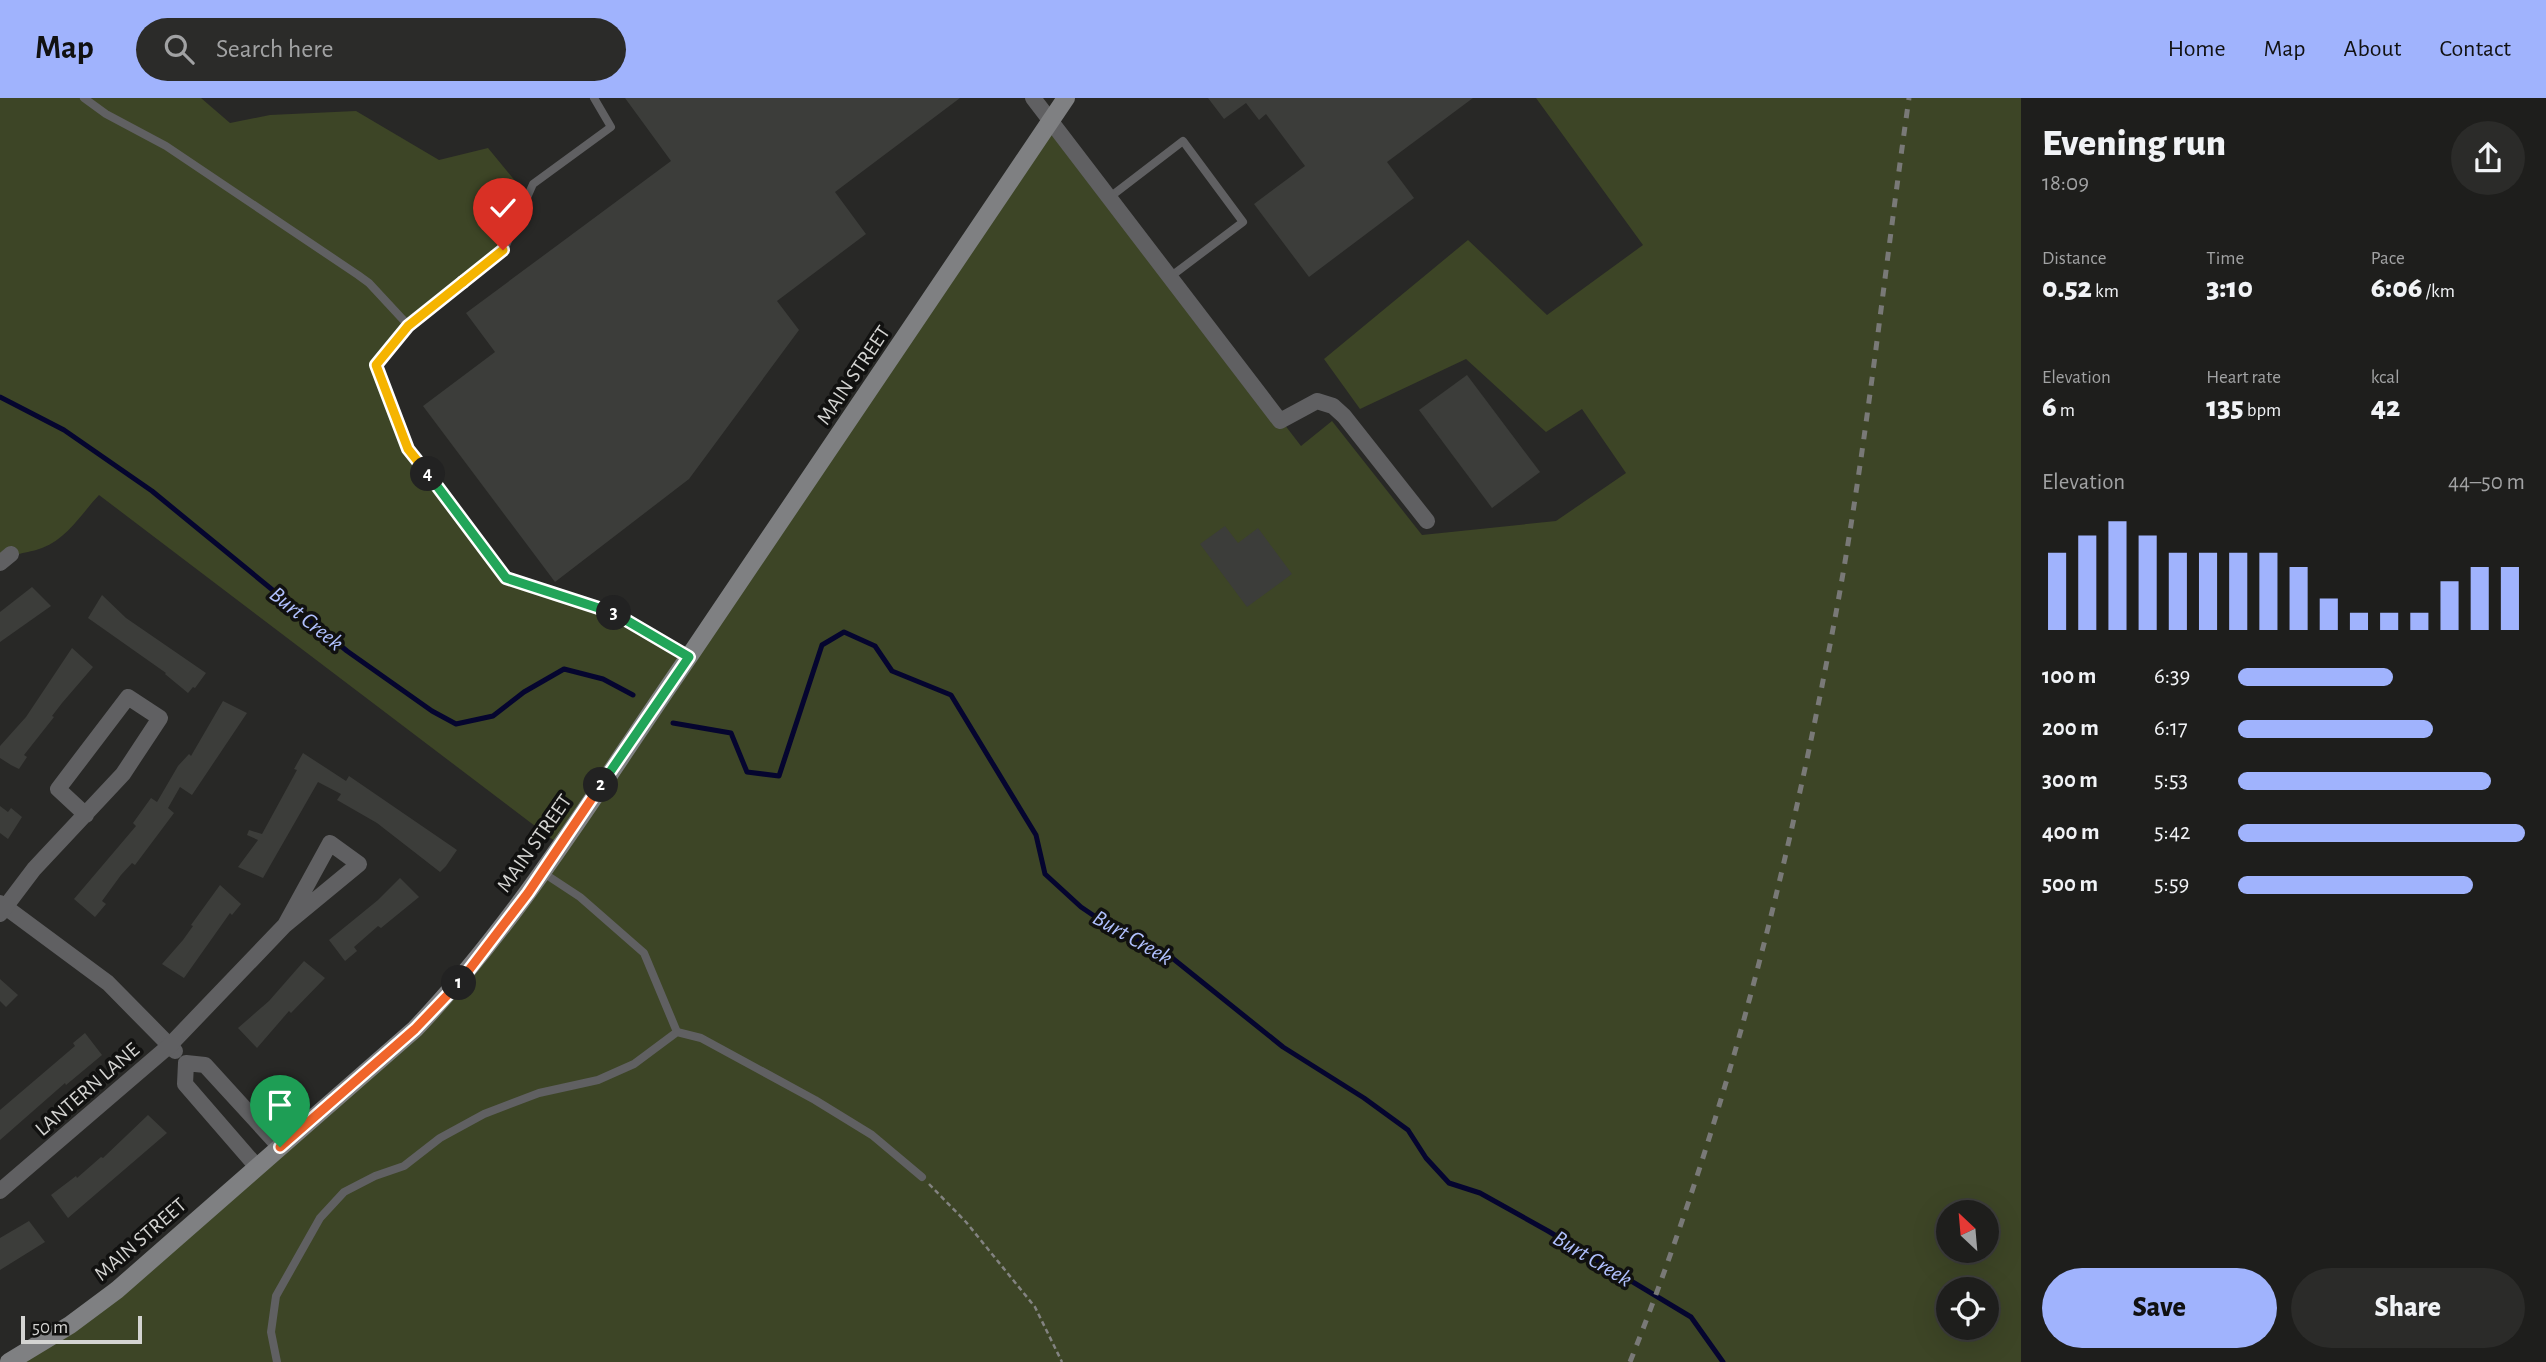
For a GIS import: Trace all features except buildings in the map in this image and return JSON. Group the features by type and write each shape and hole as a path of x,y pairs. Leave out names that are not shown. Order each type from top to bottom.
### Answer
{"main road":[{"name":"MAIN STREET","path":"9,1362 70,1325 117,1290 415,1029 459,982 542,872 1066,98"}],"street":[{"path":"1033,98 1280,421 1304,405 1317,401 1333,406 1344,416 1427,521"},
{"path":"86,815 58,789 128,697 160,718 124,774 86,815 34,869 2,908 108,984 186,1063 205,1065 280,1147"},
{"path":"330,843 359,864 338,881 285,925 330,843"},
{"name":"LANTERN LANE","path":"0,1191 169,1046 285,925"},
{"path":"186,1063 185,1084 257,1167"}],"lane":[{"path":"84,98 106,114 166,146 358,275 369,283 408,326"},
{"path":"594,98 611,127 533,184 503,250 408,326 376,365 408,449 506,578 621,615 689,657"},
{"path":"1110,197 1183,141 1243,222 1170,277"},
{"path":"542,872 580,897 643,953 677,1032"},
{"path":"677,1032 701,1038 816,1100 872,1135 922,1177"},
{"path":"277,1362 271,1332 276,1296 320,1218 344,1192 375,1176 404,1166 440,1138 484,1114 539,1093 598,1080 634,1065 677,1032"}],"path":[{"path":"922,1177 966,1222 1035,1307 1062,1362"}],"green space":[{"path":"0,98 201,98 230,123 270,115 356,111 439,160 488,148 521,188 525,204 504,250 408,325 376,365 408,449 506,578 621,615 689,656 1051,121 1301,446 1332,421 1422,535 1556,521 1626,473 1582,409 1546,432 1466,359 1360,409 1324,359 1468,240 1547,315 1643,245 1536,98 2021,98 2021,1362 9,1362 70,1325 459,982 560,845 99,495 74,525 51,544 0,563"}],"waterway":[{"name":"Burt Creek","path":"0,397 64,430 152,491 347,651 432,711 456,724 493,716 524,692 564,669 603,679 633,695"},
{"name":"Burt Creek","path":"673,723 731,733 747,772 779,776 822,645 844,632 875,646 892,671 951,695 1036,835 1045,874 1081,907 1115,930 1166,953 1283,1047 1364,1098 1408,1130 1426,1158 1449,1183 1480,1193 1691,1317 1723,1362"}],"railway":[{"path":"1630,1362 1697,1177 1726,1082 1753,987 1799,795 1849,539 1909,98"}],"route":[{"path":"280,1147 415,1029 459,982 528,893 689,657 621,615 506,578 408,449 376,365 408,326 503,250"}]}
